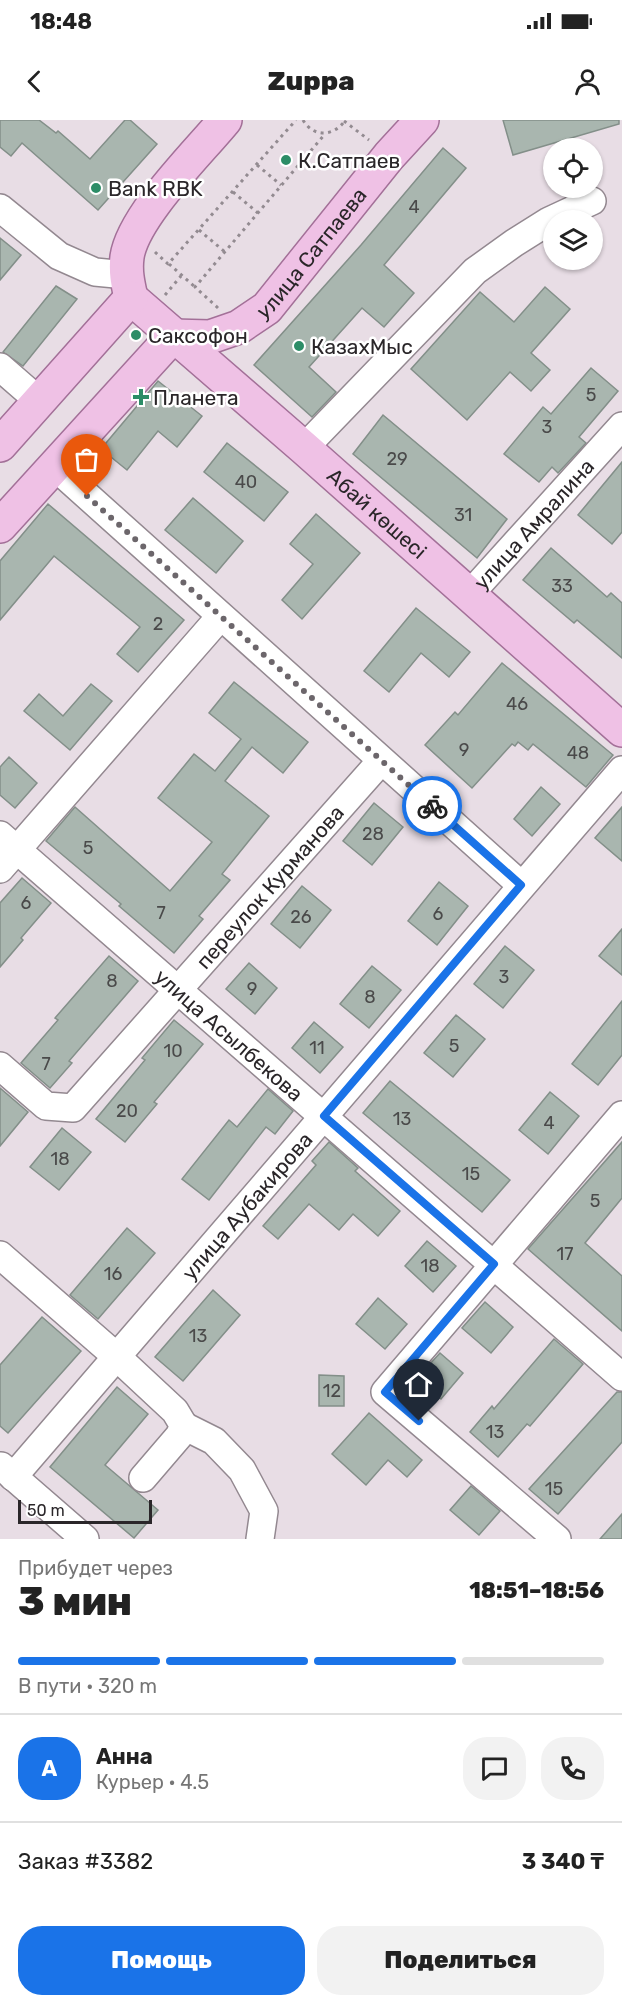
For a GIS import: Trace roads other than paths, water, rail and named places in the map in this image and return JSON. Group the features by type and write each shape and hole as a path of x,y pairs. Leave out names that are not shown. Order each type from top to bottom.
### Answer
{"main road":[{"path":"0,445 39,401 128,287 127,255 134,233 152,206 225,120"},
{"name":"улица Сатпаева","path":"173,336 210,337 239,327 267,308 389,156 422,120"},
{"name":"Абай көшесі","path":"128,287 173,336 304,448 622,730"},
{"path":"0,526 173,336"}],"street":[{"path":"304,448 475,271 549,221 592,201"},
{"path":"0,208 59,256 128,287"},
{"path":"0,367 39,401"},
{"name":"улица Амралина","path":"469,595 622,426"},
{"path":"54,466 521,885"},
{"path":"6,851 220,617"},
{"name":"переулок Курманова","path":"0,1066 46,1106 73,1108 381,760"},
{"name":"улица Аубакирова","path":"7,1471 117,1357 622,770"},
{"name":"улица Асылбекова","path":"6,851 177,989 622,1377"},
{"path":"557,1539 385,1392 622,1115"},
{"path":"0,1255 117,1357 175,1411 184,1426 214,1441 242,1470 264,1511 260,1539"},
{"path":"143,1478 179,1436 184,1426"},
{"path":"7,1471 85,1539"}],"place":[{"name":"К.Сатпаев","path":"286,160"},
{"name":"Bank RBK","path":"96,188"},
{"name":"Саксофон","path":"136,335"},
{"name":"КазахМыс","path":"299,346"},
{"name":"Планета","path":"141,397"}]}
